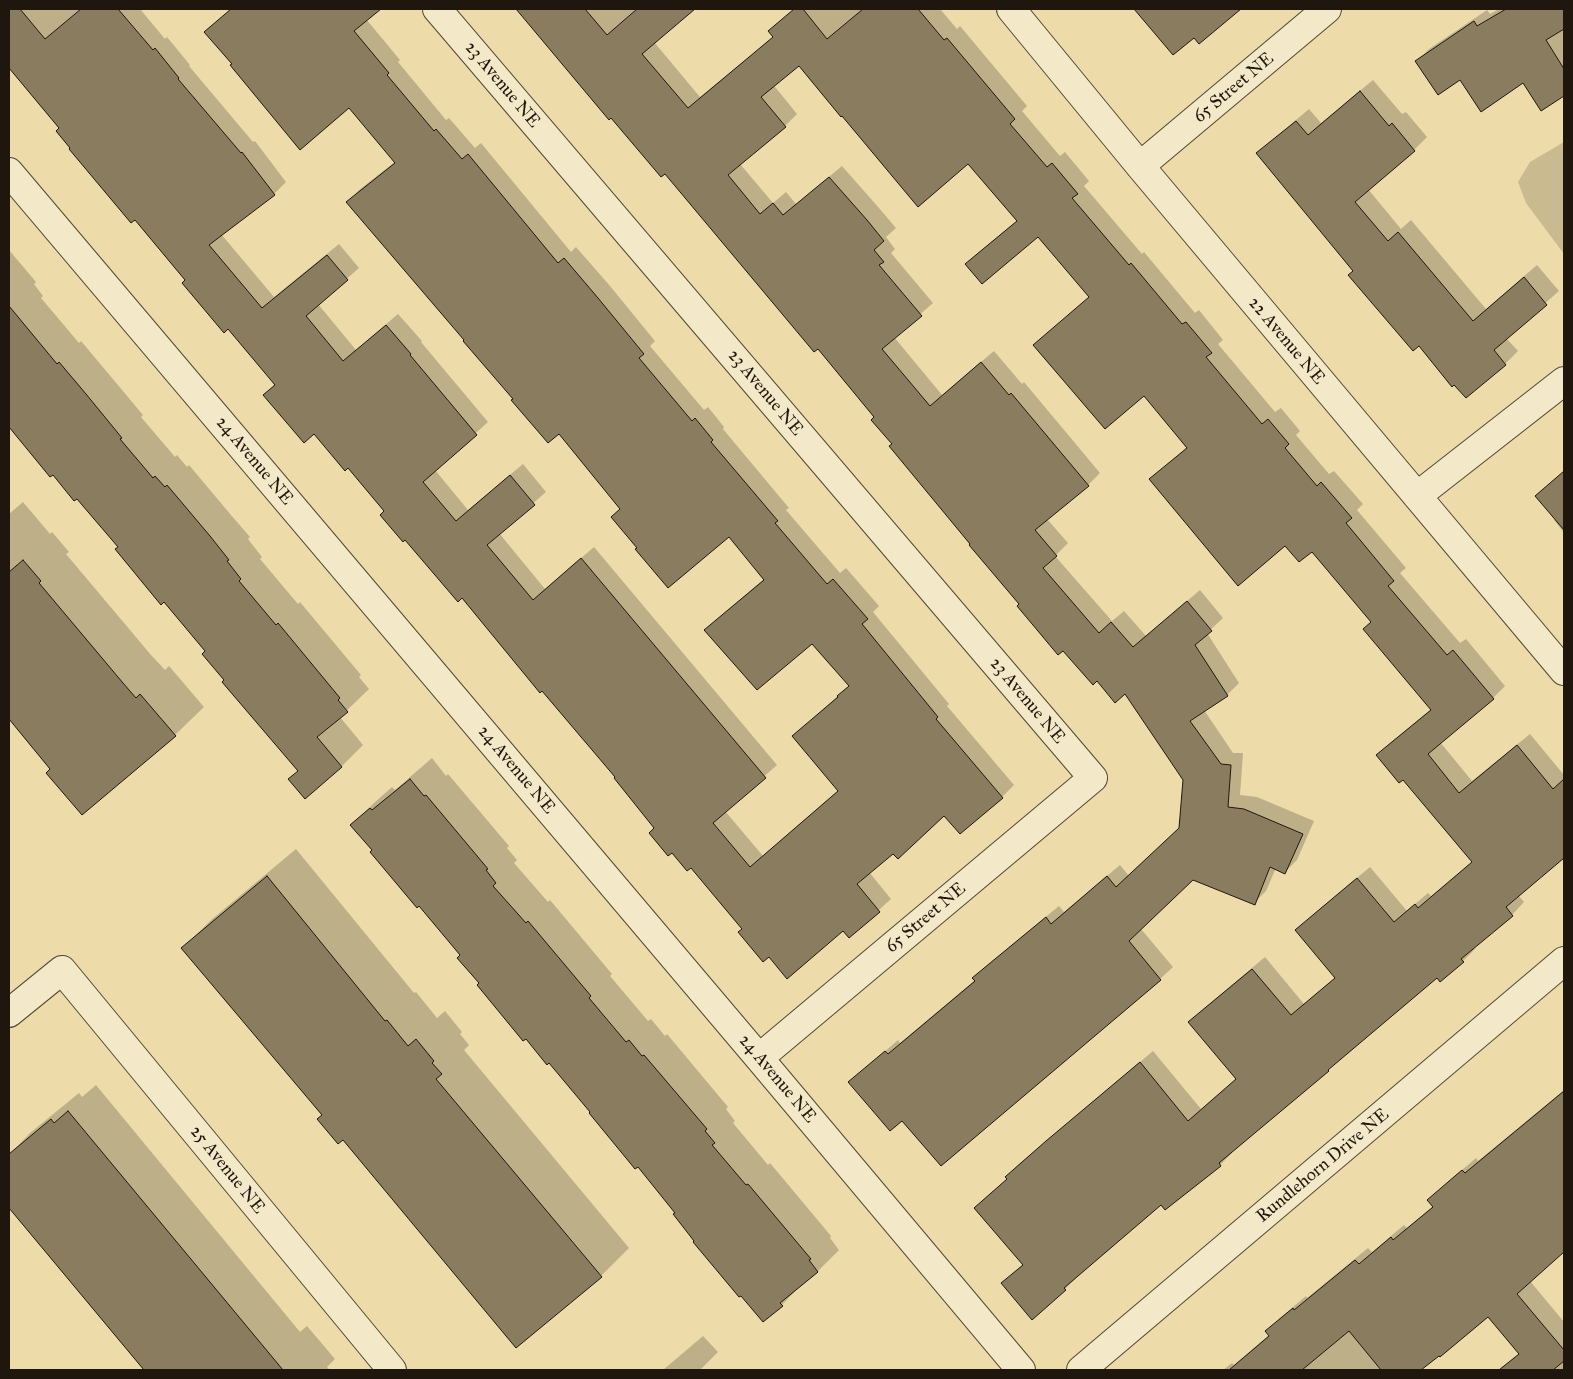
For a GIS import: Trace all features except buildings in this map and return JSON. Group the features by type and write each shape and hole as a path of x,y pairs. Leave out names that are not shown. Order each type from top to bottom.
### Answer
{"street":[{"name":"23 Avenue NE","path":"436,9 1093,778"},
{"name":"22 Avenue NE","path":"1011,9 1140,166 1564,671"},
{"name":"65 Street NE","path":"1140,166 1327,9"},
{"name":"24 Avenue NE","path":"9,172 1021,1370"},
{"path":"1417,496 1564,381"},
{"name":"65 Street NE","path":"759,1058 1093,778"},
{"name":"Rundlehorn Drive NE","path":"1081,1370 1564,961"},
{"name":"25 Avenue NE","path":"9,1013 62,970 392,1370"}],"shaded area":[{"path":"1564,142 1564,254 1526,203 1518,182 1530,162"}]}
